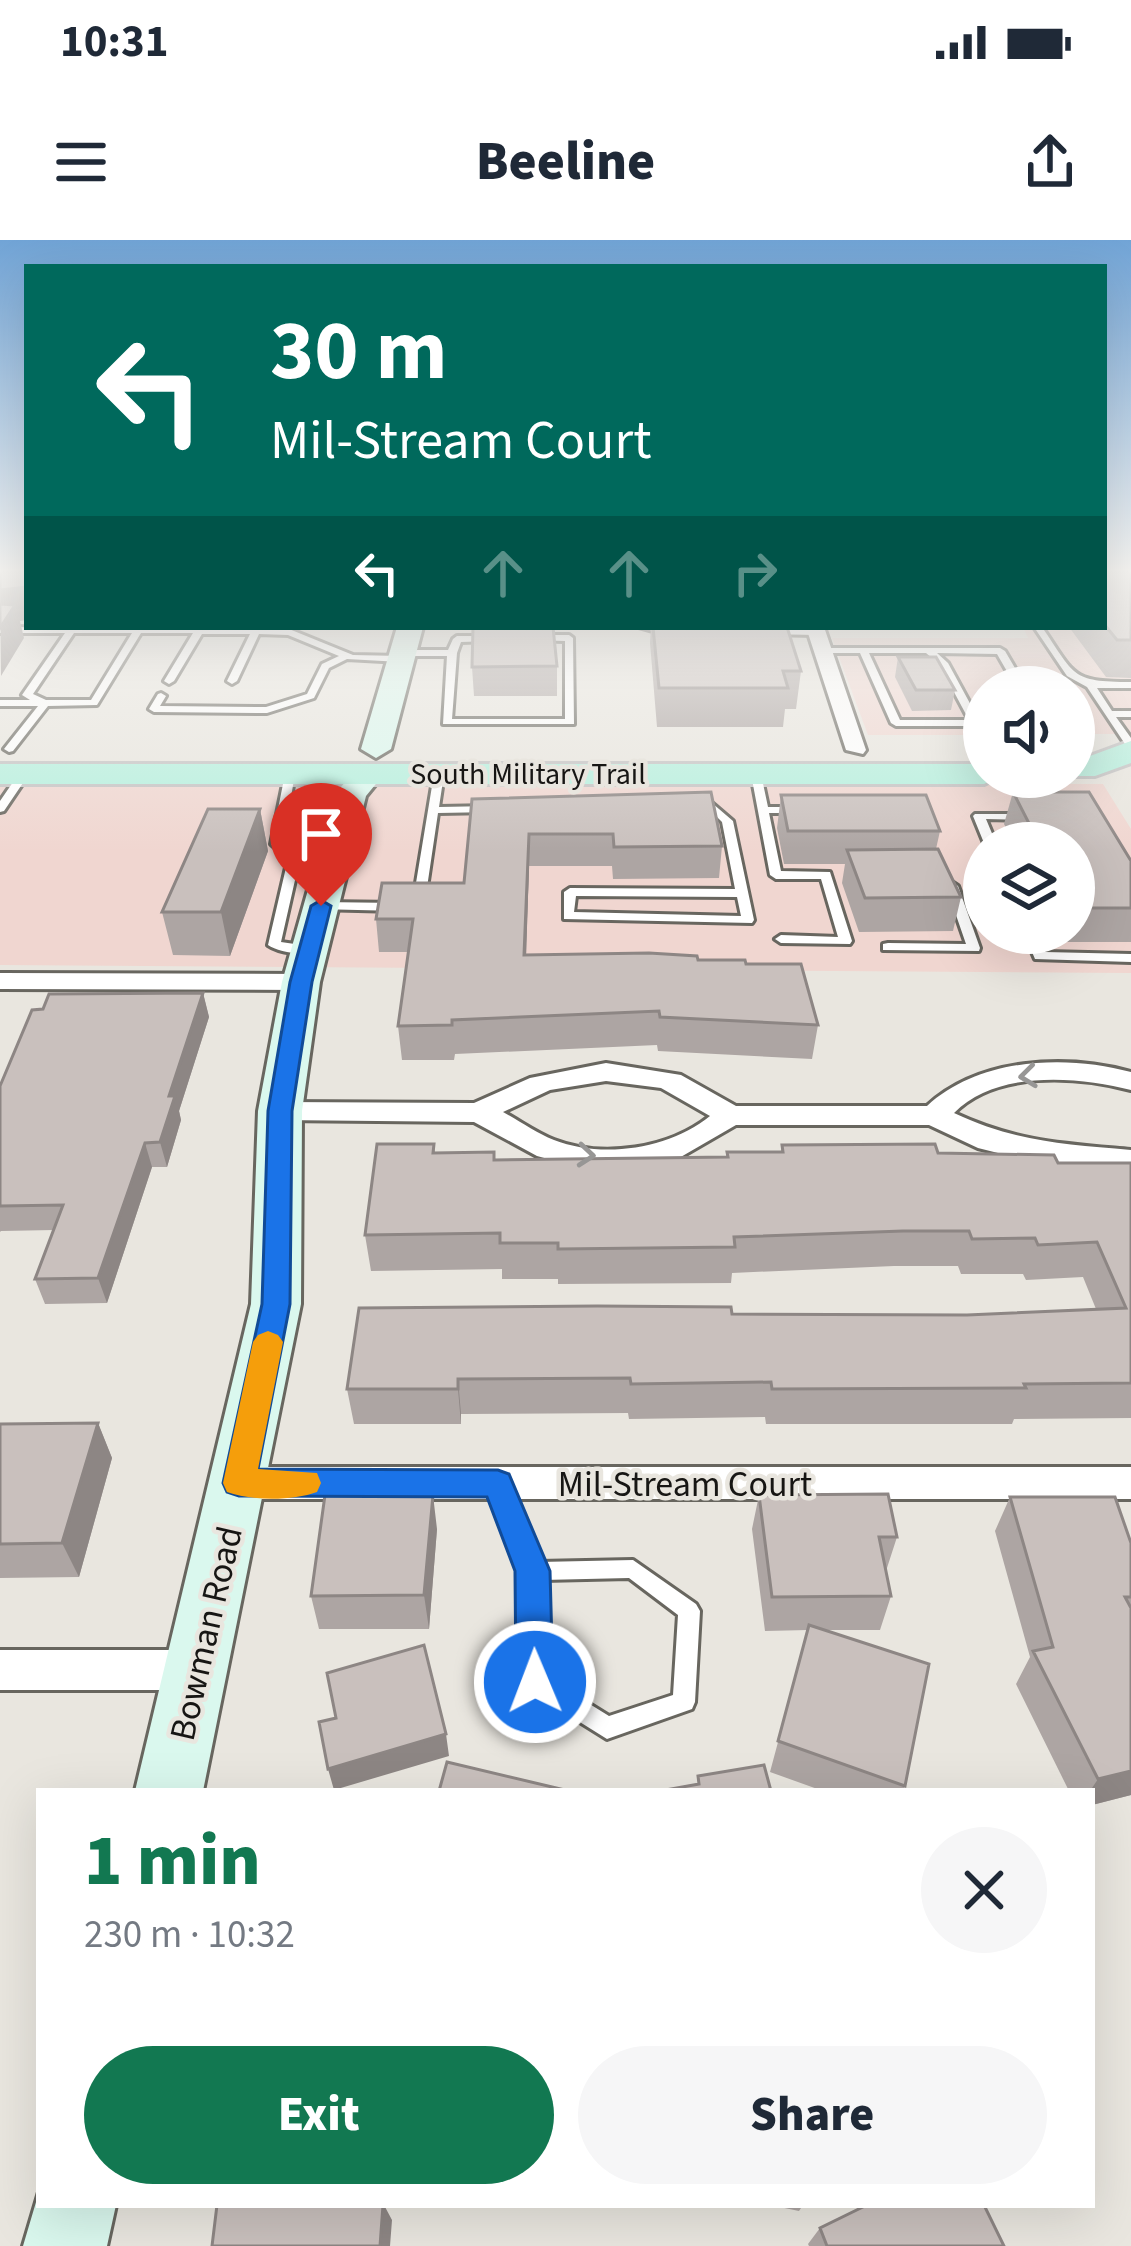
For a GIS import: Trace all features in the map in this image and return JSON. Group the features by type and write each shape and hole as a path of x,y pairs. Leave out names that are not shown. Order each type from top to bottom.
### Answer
{"main road":[{"name":"South Military Trail","path":"710,777 963,735"},
{"path":"1095,749 1131,748"},
{"path":"1095,766 1131,748"},
{"name":"South Military Trail","path":"8,762 59,774 290,774 372,762"},
{"name":"South Military Trail","path":"8,762 372,762 439,774 568,782 963,770"},
{"path":"59,774 372,762 679,762 710,777"},
{"path":"1095,771 1131,774"}],"street":[{"name":"Bowman Road","path":"170,1788 276,1304 280,1111 310,946 350,794 372,762 399,665"},
{"path":"828,665 856,750"},
{"path":"0,981 310,946"},
{"path":"479,1113 514,1091 559,1075 620,1070 663,1078 706,1095 729,1116 934,1114 989,1141 1034,1152 1131,1160"},
{"path":"934,1114 962,1090 1007,1079 1059,1072 1113,1074 1131,1081"},
{"path":"280,1111 479,1113 549,1150 603,1157 643,1156 691,1144 706,1139 729,1116"},
{"name":"Mil-Stream Court","path":"239,1483 1131,1483"},
{"path":"0,1670 196,1670"},
{"path":"65,2246 74,2208"}],"lane":[{"path":"45,703 27,695 48,665"},
{"path":"0,703 94,703 117,665"},
{"path":"169,681 179,665"},
{"path":"232,681 240,665"},
{"path":"161,696 154,709 267,710 298,704 310,696 329,665"},
{"path":"451,665 447,722 570,722 569,665"},
{"path":"870,665 896,722 963,730"},
{"path":"944,665 963,699"},
{"path":"1095,685 1131,685"},
{"path":"1095,693 1131,748"},
{"path":"219,710 226,695"},
{"path":"0,809 8,762 45,703"},
{"path":"1108,715 1131,714"},
{"path":"290,774 277,844 294,858 274,945 310,946 418,907 439,774"},
{"path":"756,774 776,875 846,874"},
{"path":"691,807 710,777"},
{"path":"710,777 727,821 748,920 568,916 570,892 742,892"},
{"path":"1026,798 1035,817"},
{"path":"433,810 499,809"},
{"path":"763,810 809,810"},
{"path":"981,822 979,816 1057,817"},
{"path":"888,947 974,948 947,874"},
{"path":"782,939 846,941 826,875"},
{"path":"1039,954 1131,958"},
{"path":"498,1483 532,1571 535,1682 607,1728 684,1702 689,1611 633,1569 532,1571"}],"shaded area":[{"path":"842,665 1131,665 1131,734 1095,734 1095,666 963,666 963,735 868,735"},
{"path":"0,783 963,784 963,798 1095,798 1095,784 1103,784 1131,829 1131,973 0,965"}],"building":[{"path":"472,665 557,666 472,667"},
{"path":"657,665 799,665 801,671 783,671 788,688 659,688"},
{"path":"902,665 940,665 955,690 916,690"},
{"path":"711,792 722,846 614,847 613,834 529,834 524,955 649,953 745,960 746,964 801,964 818,1025 660,1017 659,1011 398,1026 413,919 376,919 382,883 464,883 472,799"},
{"path":"781,795 926,795 940,831 788,831"},
{"path":"1016,798 1093,798 1131,861 1131,908 1095,908 1095,822 1028,822"},
{"path":"208,809 260,809 221,912 162,912"},
{"path":"938,849 961,897 865,898 847,850"},
{"path":"203,993 169,1096 175,1096 160,1142 145,1143 98,1278 35,1279 63,1205 0,1206 0,1086 32,1010 43,1009 49,994"},
{"path":"377,1144 434,1144 433,1153 494,1152 494,1160 728,1157 727,1152 783,1152 782,1145 935,1144 938,1153 1054,1155 1058,1163 1131,1163 1131,1383 772,1389 771,1382 458,1379 458,1389 347,1389 359,1308 731,1307 732,1314 967,1315 1126,1308 1097,1242 1038,1245 1035,1238 972,1239 969,1231 903,1231 734,1237 735,1247 558,1249 558,1243 500,1243 500,1233 365,1235"},
{"path":"98,1423 62,1543 0,1544 0,1424"},
{"path":"888,1494 897,1537 879,1537 891,1596 772,1597 759,1495"},
{"path":"325,1495 433,1495 424,1595 311,1596"},
{"path":"1010,1497 1115,1497 1131,1543 1131,1597 1125,1597 1131,1608 1131,1771 1098,1779 1033,1651 1053,1647"},
{"path":"809,1625 929,1664 905,1786 778,1741"},
{"path":"424,1645 446,1734 328,1769 319,1722 336,1718 327,1673"},
{"path":"447,1762 556,1788 440,1788"},
{"path":"764,1765 770,1788 677,1788 699,1784 698,1776"},
{"path":"217,2208 383,2208 380,2246 212,2246"},
{"path":"861,2208 985,2208 1004,2246 827,2246 820,2228"}],"slow traffic":[{"path":"268,1342 239,1483 305,1483"}],"route":[{"path":"321,906 301,982 280,1111 276,1304 239,1483 498,1483 532,1571 535,1682"}]}
